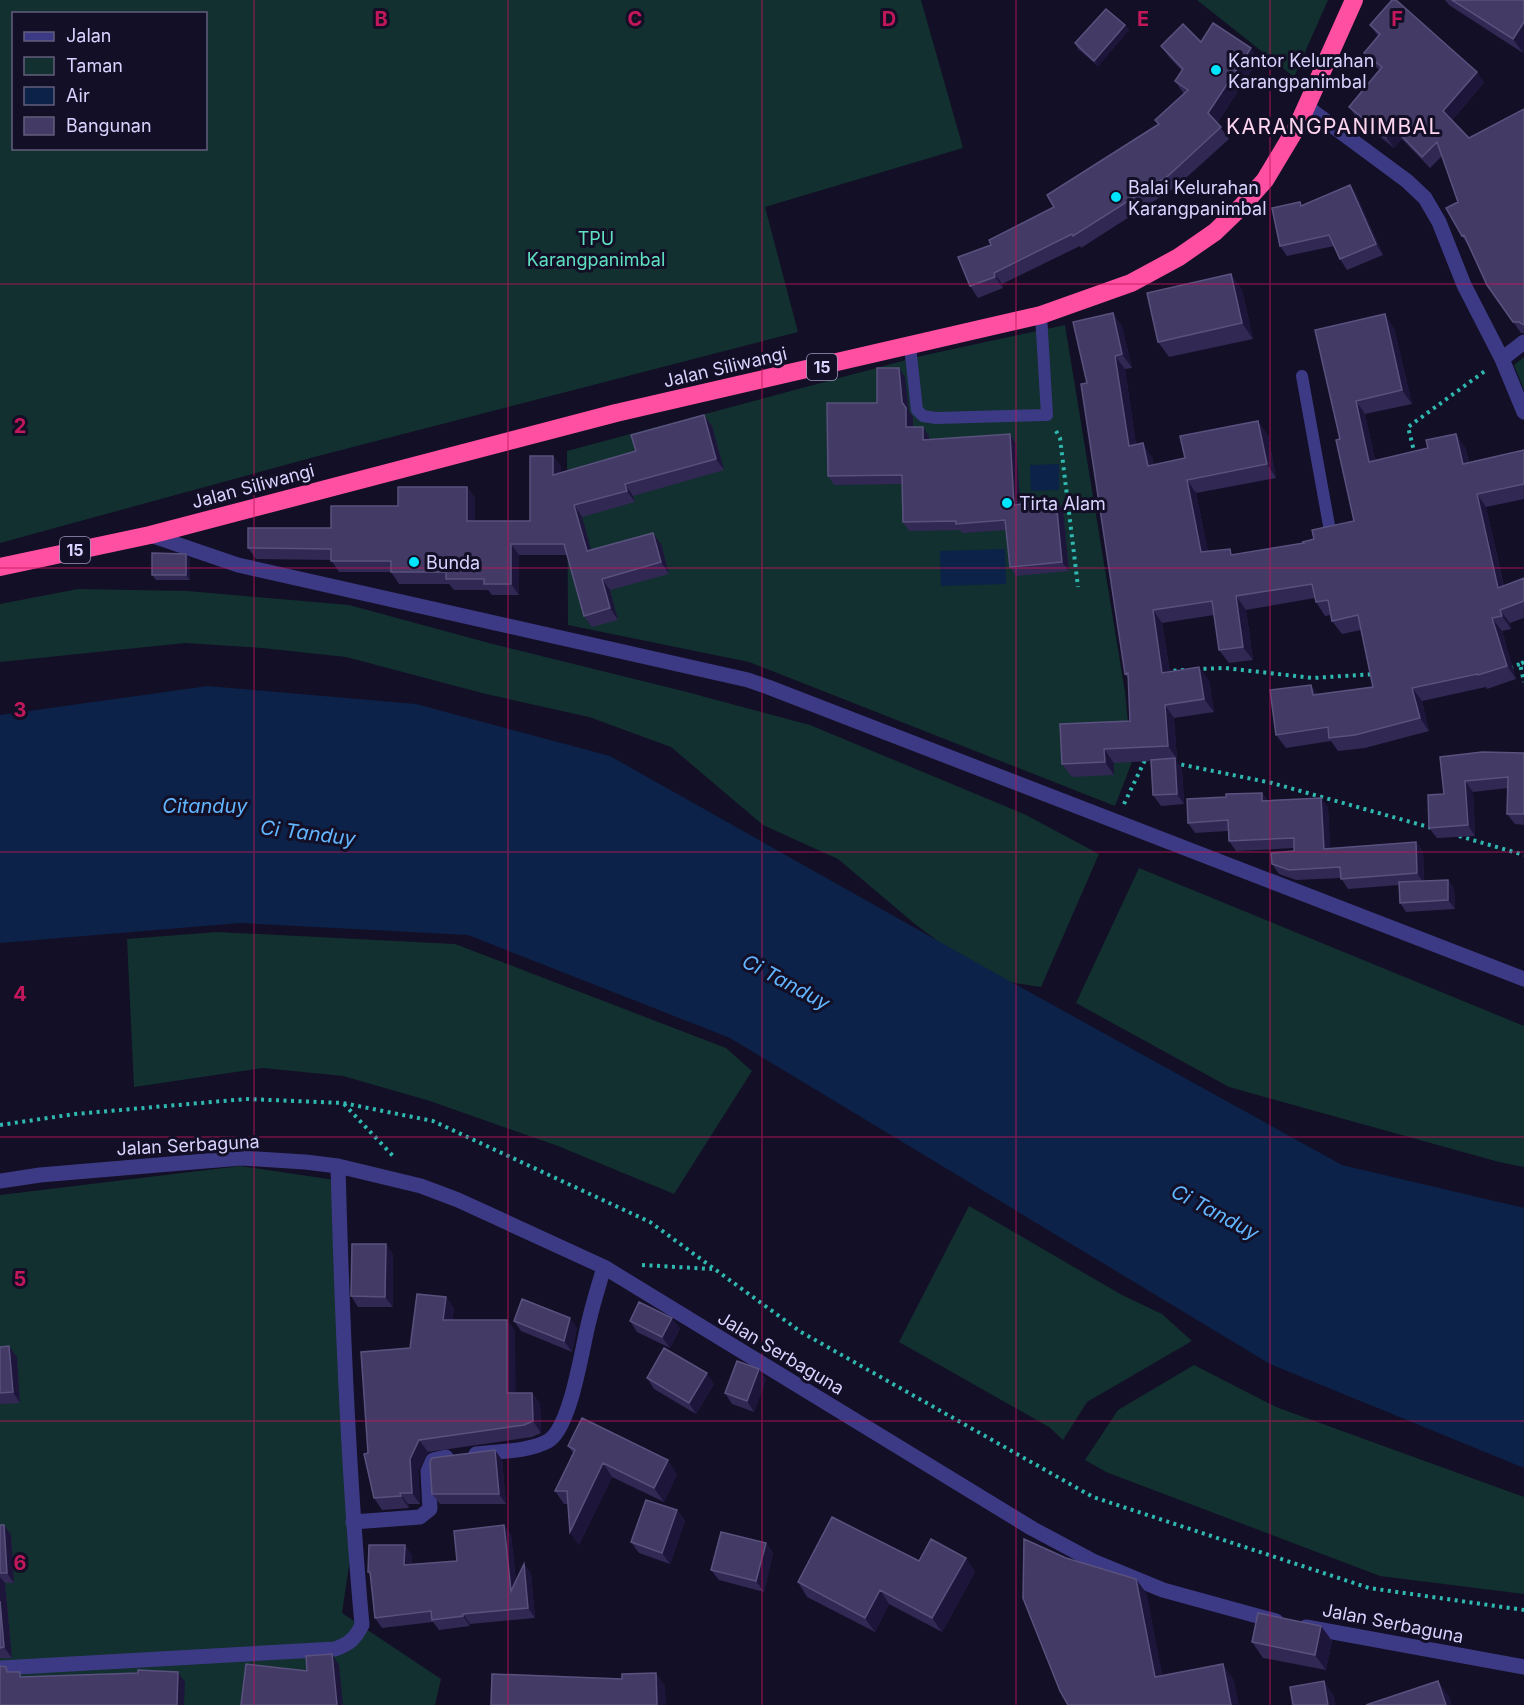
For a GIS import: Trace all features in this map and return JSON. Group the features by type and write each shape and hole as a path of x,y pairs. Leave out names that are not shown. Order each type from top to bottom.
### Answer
{"highway":[{"name":"Jalan Siliwangi","path":"0,567 150,535 616,413 1041,315 1131,282 1179,257 1215,232 1265,180 1307,107 1354,0"}],"street":[{"path":"1307,107 1407,181 1425,198 1439,222 1464,285 1502,359 1524,412"},
{"path":"1502,359 1524,342"},
{"path":"150,535 238,565 748,680 1524,979"},
{"name":"Jalan Serbaguna","path":"0,1181 40,1175 241,1158 338,1166 421,1186 458,1200 604,1267 1033,1529 1095,1562 1163,1590 1286,1623 1524,1667"},
{"path":"0,1668 335,1650 355,1639 362,1625 352,1522 338,1166"},
{"path":"352,1522 420,1517 430,1509 428,1471 433,1460 536,1446 550,1440 559,1430 572,1396 589,1319 604,1267"}],"lane":[{"path":"910,346 917,410 922,416 936,418 1047,415 1041,315"},
{"path":"1302,376 1330,531"}],"path":[{"path":"1416,462 1408,427 1502,359"},
{"path":"1060,438 1078,587"},
{"path":"1500,671 1522,663 1524,682"},
{"path":"1162,671 1225,668 1313,678 1380,674"},
{"path":"1117,821 1146,757 1157,760"},
{"path":"1168,762 1272,783 1435,829"},
{"path":"1457,835 1524,855"},
{"path":"0,1125 75,1114 246,1099 343,1103 433,1121 650,1222 801,1332 1093,1497 1369,1588 1524,1610"},
{"path":"343,1103 421,1186"},
{"path":"637,1264 714,1269"}],"green space":[{"name":"TPU Karangpanimbal","path":"0,0 921,0 963,148 765,207 798,332 318,456 0,543"},
{"path":"1197,0 1328,0 1294,77"},
{"path":"1065,325 1125,692 1132,762 1115,806 749,662 568,625 567,451 921,356"},
{"path":"1524,357 1524,390 1514,365"},
{"path":"78,589 188,591 349,605 489,643 683,691 810,725 1024,814 1099,854 1041,987 988,979 915,924 838,859 763,825 671,747 589,717 486,694 346,657 262,648 185,643 0,662 0,604"},
{"path":"1139,868 1524,1026 1524,1167 1229,1087 1076,1003"},
{"path":"217,932 455,944 726,1048 752,1071 674,1194 558,1146 430,1101 343,1076 263,1068 134,1087 127,939"},
{"path":"240,1166 335,1180 351,1552 342,1613 441,1679 435,1705 0,1705 0,1195"},
{"path":"969,1206 1122,1295 1162,1314 1192,1341 1087,1402 1063,1440 1049,1427 899,1342"},
{"path":"1194,1365 1276,1407 1524,1497 1524,1594 1380,1576 1106,1472 1085,1460 1118,1410"}],"water":[{"path":"1059,464 1059,490 1031,491 1030,465"},
{"path":"1005,549 1006,584 941,586 940,551"},
{"name":"Citanduy","path":"208,686 416,704 610,756 1342,1165 1524,1208 1524,1468 1270,1364 730,1038 468,935 240,923 0,943 0,715"}],"building":[{"path":"1392,0 1396,0 1477,72 1443,111 1469,138 1524,109 1524,325 1513,322 1487,285 1464,235 1462,236 1446,208 1458,202 1437,142 1422,157 1394,128 1386,137 1349,107 1382,67 1364,53 1380,34 1370,25"},
{"path":"1452,0 1524,0 1524,22 1513,39"},
{"path":"1106,9 1125,25 1094,61 1075,43"},
{"path":"1213,23 1251,48 1208,113 1221,127 1168,176 1073,236 1072,234 994,273 995,277 970,286 958,257 991,245 989,240 1054,207 1047,195 1159,124 1155,120 1188,90 1175,81 1183,69 1161,46 1183,24 1201,42"},
{"path":"1350,185 1376,244 1340,259 1329,235 1280,246 1272,208 1300,202 1301,206"},
{"path":"1231,274 1242,323 1158,342 1147,293"},
{"path":"1113,313 1122,354 1115,356 1129,446 1143,443 1148,466 1185,458 1180,436 1258,421 1267,464 1187,480 1201,552 1230,549 1231,555 1304,543 1314,539 1312,530 1354,521 1336,440 1340,439 1315,330 1385,314 1402,390 1356,401 1369,462 1428,448 1426,440 1456,434 1463,464 1524,450 1524,484 1477,494 1498,588 1524,578 1524,601 1500,610 1502,616 1492,618 1507,666 1478,675 1412,688 1420,718 1355,735 1329,738 1328,727 1276,735 1270,690 1311,685 1313,695 1373,687 1358,615 1332,621 1328,600 1316,602 1312,584 1236,596 1243,647 1219,650 1212,601 1153,610 1162,673 1199,667 1204,699 1165,705 1168,746 1104,749 1105,762 1062,764 1060,724 1130,721 1128,673 1125,674 1081,384 1087,383 1073,322"},
{"path":"877,368 899,368 902,402 906,408 906,427 923,427 923,440 1010,434 1014,505 1056,500 1062,562 1010,567 1005,520 956,524 956,521 903,522 902,475 828,476 827,403 877,403"},
{"path":"704,415 716,459 625,484 627,491 574,505 587,551 653,533 661,562 602,579 610,608 584,616 564,544 511,544 511,584 484,584 484,579 446,579 446,572 391,572 391,561 331,561 331,549 248,548 248,528 331,528 331,506 398,506 398,487 467,487 467,521 530,521 530,456 553,456 553,475 636,451 631,435"},
{"path":"152,553 186,554 186,575 152,575"},
{"path":"1482,752 1524,753 1524,814 1507,814 1508,777 1465,781 1468,825 1429,828 1428,795 1444,794 1440,757"},
{"path":"1175,758 1177,794 1153,795 1151,760"},
{"path":"1262,793 1262,801 1321,798 1324,849 1416,842 1417,873 1341,879 1340,867 1289,870 1272,864 1271,853 1294,851 1294,838 1229,841 1228,820 1188,823 1187,799 1226,797 1226,794"},
{"path":"1448,880 1448,900 1400,903 1399,882"},
{"path":"352,1244 386,1244 385,1297 351,1296"},
{"path":"417,1294 446,1297 443,1320 507,1320 507,1393 532,1393 533,1421 524,1425 419,1440 410,1459 412,1493 374,1498 364,1454 368,1453 361,1352 410,1348"},
{"path":"522,1299 570,1318 564,1341 514,1321"},
{"path":"639,1302 672,1318 662,1337 630,1321"},
{"path":"9,1346 13,1392 0,1393 0,1347"},
{"path":"664,1348 707,1373 689,1403 647,1378"},
{"path":"737,1361 759,1369 747,1401 725,1393"},
{"path":"582,1418 668,1460 654,1488 603,1463 570,1532 567,1491 555,1491 575,1450 568,1446"},
{"path":"495,1450 499,1494 432,1494 430,1462 432,1458"},
{"path":"646,1500 677,1510 662,1553 631,1542"},
{"path":"832,1517 919,1561 931,1539 966,1558 932,1618 880,1590 865,1618 798,1582"},
{"path":"0,1525 4,1525 7,1573 0,1573"},
{"path":"504,1525 511,1591 524,1564 528,1608 463,1614 463,1616 432,1620 431,1611 375,1618 370,1572 368,1572 369,1545 405,1545 404,1565 457,1561 454,1531"},
{"path":"721,1532 766,1543 756,1581 711,1570"},
{"path":"1024,1539 1066,1558 1136,1579 1155,1677 1223,1664 1231,1705 1068,1705 1060,1691 1023,1598"},
{"path":"0,1601 4,1647 0,1648"},
{"path":"1258,1613 1321,1626 1315,1655 1252,1642"},
{"path":"332,1654 337,1705 241,1705 246,1664 307,1671 306,1656"},
{"path":"0,1666 6,1667 7,1672 20,1672 20,1677 138,1673 138,1670 178,1672 177,1705 0,1705"},
{"path":"656,1673 657,1705 491,1705 492,1674 622,1679 622,1674"},
{"path":"1324,1681 1328,1705 1293,1705 1290,1687"},
{"path":"1438,1681 1446,1705 1366,1705"}],"place":[{"name":"Kantor Kelurahan Karangpanimbal","path":"1216,70"},
{"name":"Balai Kelurahan Karangpanimbal","path":"1116,197"},
{"name":"Tirta Alam","path":"1007,503"},
{"name":"Bunda","path":"414,562"}],"district":[{"name":"KARANGPANIMBAL","path":"1334,126"}],"water label":[{"name":"Ci Tanduy","path":"308,833"},
{"name":"Ci Tanduy","path":"786,982"},
{"name":"Ci Tanduy","path":"1215,1212"}]}
